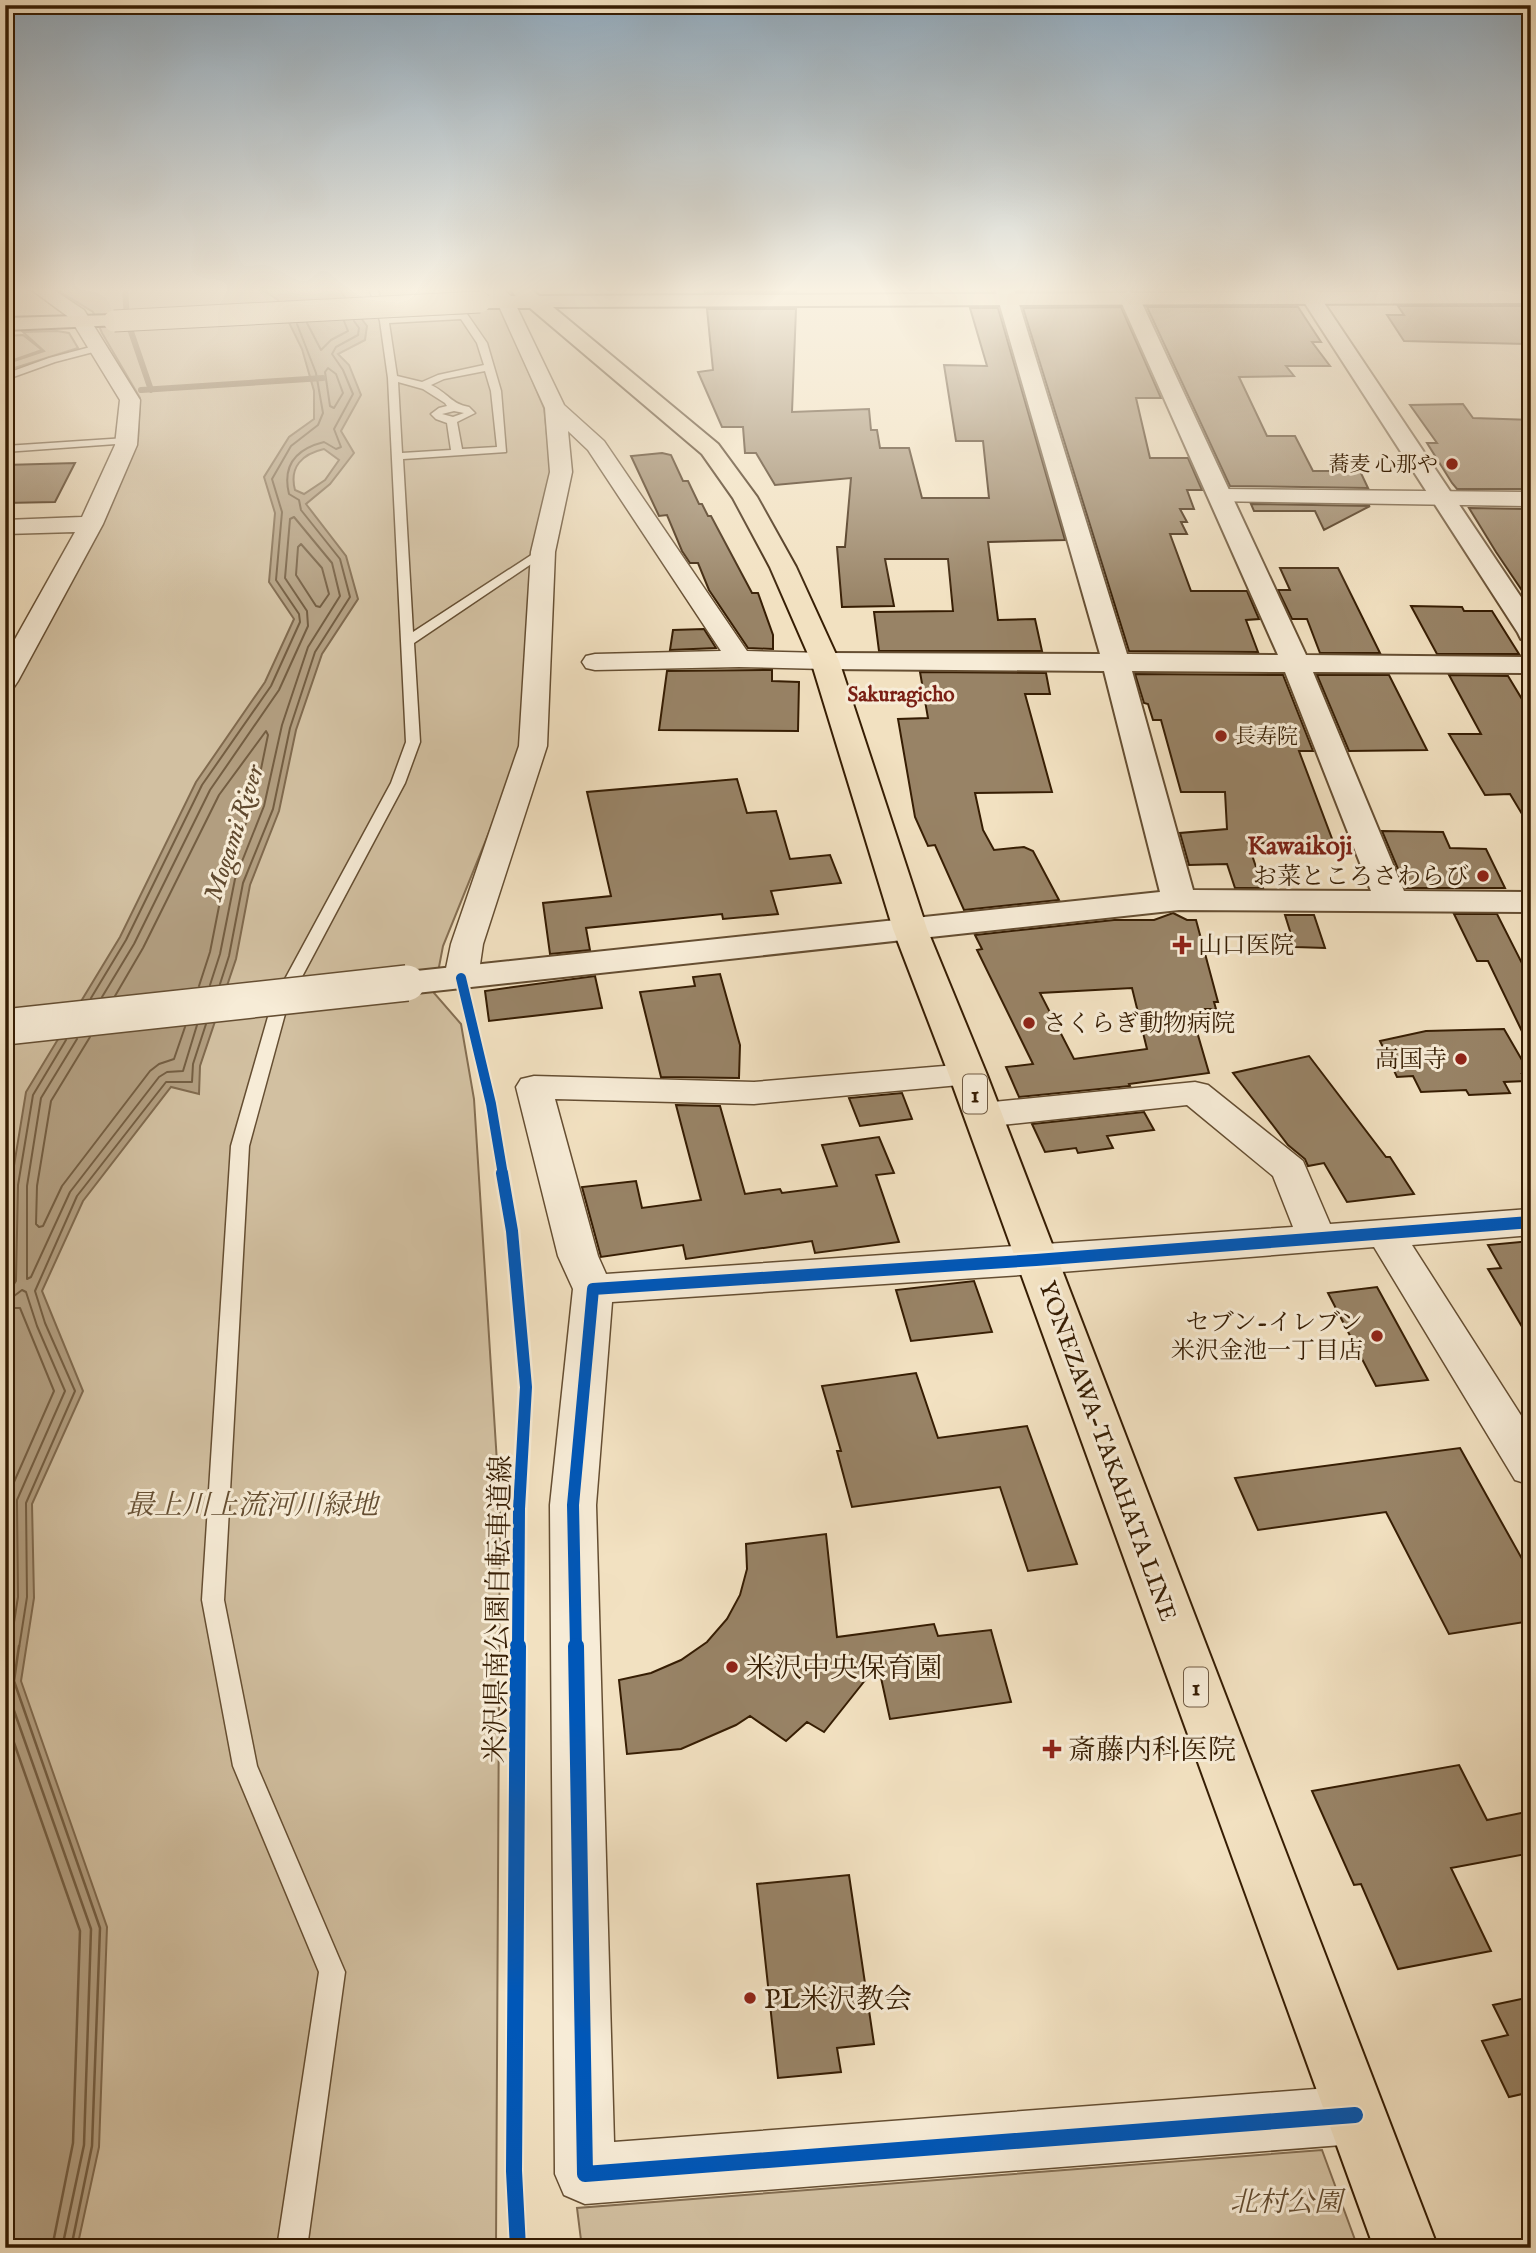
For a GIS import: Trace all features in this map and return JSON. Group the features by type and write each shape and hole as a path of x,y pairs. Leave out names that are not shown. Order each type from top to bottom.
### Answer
{"main road":[{"name":"YONEZAWA-TAKAHATA LINE","path":"640,393 710,449 745,497 777,555 825,661 910,929 984,1115 1406,2248"}],"street":[{"path":"5,681 91,524 126,441 130,400 126,393"},
{"path":"461,978 467,944 533,746 543,552 561,472 555,408 550,393"},
{"path":"1036,393 1115,660 1179,900"},
{"path":"1173,393 1295,663 1391,901"},
{"path":"1372,393 1531,634"},
{"path":"555,408 596,446 739,659"},
{"path":"1220,496 1531,499"},
{"path":"5,527 91,524"},
{"path":"595,662 739,659 1115,660 1531,665"},
{"path":"5,1027 1179,900 1531,902"},
{"path":"968,1075 754,1093 534,1087 578,1256 593,1289 573,1504 586,2175 1355,2115"},
{"path":"984,1115 1195,1093 1290,1170 1316,1237"},
{"path":"593,1289 1036,1260 1531,1222"},
{"path":"1384,1232 1518,1426 1531,1468"}],"lane":[{"path":"292,2248 332,1972 245,1766 213,1600 240,1146 280,1003 398,783 413,742 394,393"},
{"path":"439,393 454,408"},
{"path":"397,456 502,450 496,393"},
{"path":"454,408 466,409 470,413 464,418 452,420 440,418 436,414 454,408"},
{"path":"452,420 457,453"},
{"path":"5,449 126,441"},
{"path":"407,642 543,552"}],"green space":[{"name":"最上川上流河川緑地","path":"137,393 538,393 544,408 551,472 526,741 443,946 434,993 461,1024 474,1099 500,1510 496,2248 5,2248 5,695 120,483 138,440 140,398"},
{"name":"北村公園","path":"1322,2150 1358,2248 582,2248 577,2208"}],"water":[{"name":"Mogami River","path":"314,393 360,393 341,431 354,453 330,484 306,504 346,556 358,599 322,654 296,730 279,811 250,885 236,959 200,1066 199,1094 171,1087 83,1201 42,1291 83,1391 32,1504 34,1598 21,1681 107,1927 99,2147 77,2248 5,2248 5,1340 11,1184 26,1092 120,937 196,782 265,682 294,619 269,582 275,513 264,477 289,437 314,419","holes":["324,449 339,460 325,480 304,494 295,490 294,475 299,463 309,454"]}],"building":[{"path":"707,393 793,393 792,412 869,409 871,430 877,430 880,448 909,448 922,498 989,498 983,441 956,441 948,393 1023,393 1065,540 988,542 998,620 1035,619 1042,651 879,651 874,612 953,611 948,559 885,559 894,606 842,607 837,547 845,547 851,478 775,485 756,453 745,453 743,427 722,427"},
{"path":"1049,393 1159,393 1161,398 1136,398 1150,458 1188,458 1202,490 1187,490 1194,509 1180,509 1187,522 1181,522 1187,534 1170,534 1191,591 1247,591 1259,619 1246,620 1258,652 1129,651"},
{"path":"1187,393 1247,393 1267,436 1295,436 1313,471 1360,471 1368,488 1230,486"},
{"path":"1463,404 1473,418 1531,420 1531,489 1457,489 1452,483 1427,443 1437,443 1410,405"},
{"path":"662,453 671,455 683,481 688,481 699,504 702,504 708,516 711,516 752,593 758,593 773,635 773,649 748,648 709,590 698,563 690,563 682,551 667,515 659,516 631,456"},
{"path":"75,463 55,502 5,503 5,465"},
{"path":"1251,504 1370,506 1324,530 1315,511 1254,511"},
{"path":"1469,508 1531,509 1531,604 1496,552"},
{"path":"1280,568 1338,568 1380,653 1320,653 1307,619 1292,619 1278,590 1290,590"},
{"path":"1411,606 1462,607 1464,611 1492,611 1519,654 1437,654"},
{"path":"704,629 716,648 670,650 673,630"},
{"path":"772,670 772,681 799,682 798,731 659,730 667,671"},
{"path":"920,672 1046,673 1050,694 1025,694 1052,792 975,793 983,830 994,850 1024,847 1033,851 1059,900 964,910 935,845 928,846 915,817 898,719 928,718"},
{"path":"1135,674 1283,675 1313,751 1299,751 1334,844 1248,843 1263,888 1235,888 1227,864 1189,865 1180,833 1227,829 1225,792 1181,792 1161,720 1153,720 1148,704 1144,703"},
{"path":"1317,675 1389,675 1427,750 1349,751"},
{"path":"1449,675 1508,676 1531,714 1531,829 1510,794 1485,795 1449,734 1481,734"},
{"path":"737,779 747,813 776,811 790,859 830,855 841,883 771,891 778,914 723,919 722,914 586,928 590,950 550,954 543,903 611,896 587,792"},
{"path":"1382,831 1443,832 1450,848 1486,849 1505,888 1406,888"},
{"path":"1173,913 1187,920 1196,920 1218,1002 1214,1002 1216,1009 1203,1009 1206,1018 1193,1018 1209,1073 1129,1084 1130,1086 1019,1097 1006,1067 1033,1064 977,950 982,949 975,935 1114,920 1154,920","holes":["1132,988 1147,1049 1074,1059 1040,993"]},
{"path":"1454,914 1497,914 1531,981 1531,1050 1488,961 1477,961"},
{"path":"1285,915 1314,915 1325,948 1295,947"},
{"path":"720,974 740,1045 739,1078 661,1077 640,992 695,986 693,977"},
{"path":"595,976 602,1008 489,1021 485,991"},
{"name":"高国寺","path":"1504,1029 1530,1074 1522,1074 1526,1081 1504,1082 1510,1093 1469,1095 1466,1090 1421,1092 1413,1076 1397,1077 1380,1041 1426,1031"},
{"path":"1309,1056 1386,1157 1390,1157 1414,1194 1347,1202 1324,1163 1308,1166 1305,1159 1288,1145 1233,1073"},
{"path":"902,1093 912,1119 860,1126 849,1098"},
{"path":"676,1105 720,1106 745,1194 780,1189 782,1193 837,1186 822,1145 879,1137 894,1173 876,1175 899,1242 815,1253 812,1241 686,1259 683,1245 601,1257 582,1187 636,1181 642,1208 701,1200"},
{"path":"1144,1112 1154,1130 1107,1136 1113,1148 1078,1153 1076,1148 1045,1152 1032,1124"},
{"path":"1531,1241 1531,1342 1488,1269 1501,1268 1488,1245"},
{"path":"974,1281 992,1332 911,1341 896,1290"},
{"name":"セブン-イレブン 米沢金池一丁目店","path":"1377,1287 1428,1380 1376,1386 1328,1293"},
{"path":"916,1373 938,1438 1027,1426 1077,1564 1028,1571 1000,1487 852,1507 837,1451 841,1451 822,1386"},
{"path":"1460,1448 1531,1575 1531,1621 1449,1634 1386,1512 1258,1530 1235,1478"},
{"path":"826,1534 837,1637 934,1624 938,1636 991,1630 1011,1702 890,1719 878,1664 824,1732 807,1722 786,1741 750,1716 681,1749 627,1754 619,1680 651,1673 681,1660 707,1642 727,1619 740,1595 747,1569 746,1544"},
{"path":"1459,1765 1487,1820 1531,1811 1531,1853 1451,1868 1491,1951 1398,1969 1361,1884 1354,1885 1312,1791"},
{"path":"849,1875 874,2044 837,2048 841,2072 778,2078 757,1884"},
{"path":"1531,1997 1531,2092 1509,2097 1482,2041 1508,2035 1493,2005"}],"cycle path":[{"name":"米沢県南公園自転車道線","path":"461,978 491,1104 512,1231 526,1387 519,1509 514,2171 518,2248"},
{"path":"1355,2115 585,2174 573,1505 593,1289 1036,1260 1531,1222"}],"place":[{"name":"蕎麦 心那や","path":"1452,464"},
{"name":"長寿院","path":"1221,736"},
{"name":"お菜ところさわらび","path":"1483,876"},
{"name":"山口医院","path":"1182,945"},
{"name":"さくらぎ動物病院","path":"1029,1023"},
{"name":"高国寺","path":"1461,1059"},
{"name":"セブン-イレブン 米沢金池一丁目店","path":"1377,1336"},
{"name":"米沢中央保育園","path":"732,1667"},
{"name":"斎藤内科医院","path":"1052,1749"},
{"name":"PL米沢教会","path":"750,1998"}],"district":[{"name":"Sakuragicho","path":"901,694"},
{"name":"Kawaikoji","path":"1300,845"}]}
